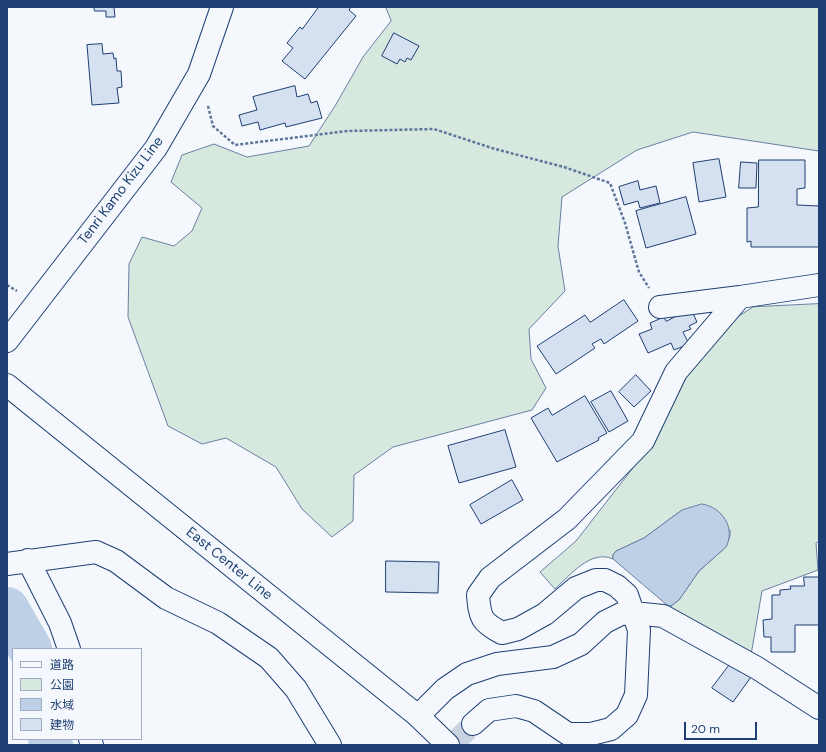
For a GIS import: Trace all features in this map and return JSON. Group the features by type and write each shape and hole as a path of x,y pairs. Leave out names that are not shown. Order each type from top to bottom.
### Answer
{"main road":[{"name":"Tenri Kamo Kizu Line","path":"7,341 156,148 199,74 222,7"},
{"path":"660,307 819,286"},
{"path":"473,724 489,710 516,706 534,711 568,734 591,734 611,729 627,716 636,695 639,630 626,595 617,586 605,580 596,580 576,588 545,614 518,630 502,633 486,624 480,610 478,594 490,578 567,519 643,441 676,372 740,297"},
{"name":"East Center Line","path":"7,385 418,716 448,745"},
{"path":"69,648 60,623 17,562 96,552 116,561 166,598 218,623 269,658 296,689 330,745"},
{"path":"418,716 444,689 467,674 497,664 553,657 581,644 605,622 621,614 633,613 663,616 757,668 819,708"}],"path":[{"path":"199,74 213,126 235,145 347,131 434,129 495,149 564,167 610,184 625,224 639,272 660,307"}],"green space":[{"path":"386,7 819,7 819,151 693,132 637,150 562,197 558,246 565,291 529,329 531,359 546,388 532,410 393,447 354,475 353,521 332,537 302,509 276,467 226,438 202,444 168,426 128,317 129,264 142,237 174,246 192,231 202,208 171,182 182,155 214,144 247,157 309,146 335,106 363,57 391,21"},
{"path":"819,304 819,541 816,543 818,570 762,591 751,655 676,614 671,606 679,600 699,571 726,547 730,536 730,530 682,510 644,538 616,551 613,555 613,559 605,557 589,560 581,565 555,589 540,572 576,541 657,437 682,379 731,321 753,307"}],"water":[{"path":"702,504 716,509 721,514 728,526 729,540 726,547 699,571 679,600 671,606 667,605 613,559 613,555 616,551 644,538 682,510"}],"building":[{"path":"94,7 114,7 115,17 106,17 106,11 95,11"},
{"path":"319,7 351,7 349,10 356,16 305,79 282,61 293,48 287,43 300,27 302,29"},
{"path":"394,33 419,46 411,60 407,58 405,62 400,59 397,64 382,56"},
{"path":"102,44 103,54 113,53 114,59 116,58 117,71 121,71 122,87 117,88 119,103 92,105 87,45"},
{"path":"295,86 297,97 308,94 311,103 317,101 322,118 286,127 285,123 260,130 258,122 242,126 239,115 257,110 253,97"},
{"path":"719,159 726,197 699,202 693,163"},
{"path":"759,160 805,160 805,188 797,189 797,205 819,206 819,247 751,247 751,241 747,242 747,208 758,207"},
{"path":"741,162 757,163 756,188 739,188"},
{"path":"638,181 640,190 656,186 660,203 640,208 638,201 624,205 619,187"},
{"path":"686,197 696,234 646,248 636,211"},
{"path":"624,300 638,321 604,344 601,339 592,344 595,348 556,374 537,346 585,315 590,322"},
{"path":"691,309 697,322 689,326 691,329 683,332 689,344 674,350 671,343 648,353 639,334 652,329 650,323 664,317 666,321"},
{"path":"636,375 651,391 634,407 619,392"},
{"path":"611,391 628,421 609,432 591,402"},
{"path":"585,396 607,433 598,438 599,440 557,462 531,418 548,408 552,415"},
{"path":"505,430 516,467 459,483 448,446"},
{"path":"512,480 523,500 481,524 470,505"},
{"path":"386,561 439,562 438,593 386,592"},
{"path":"804,577 819,577 819,625 795,625 795,652 771,652 771,637 764,637 763,620 772,619 772,595 780,595 780,590 791,589 790,586 804,586"},
{"path":"731,663 751,677 733,702 712,688"}],"waterway":[{"path":"7,609 29,648"},
{"path":"50,740 51,745"}],"tunnel":[{"path":"452,745 473,724"}]}
